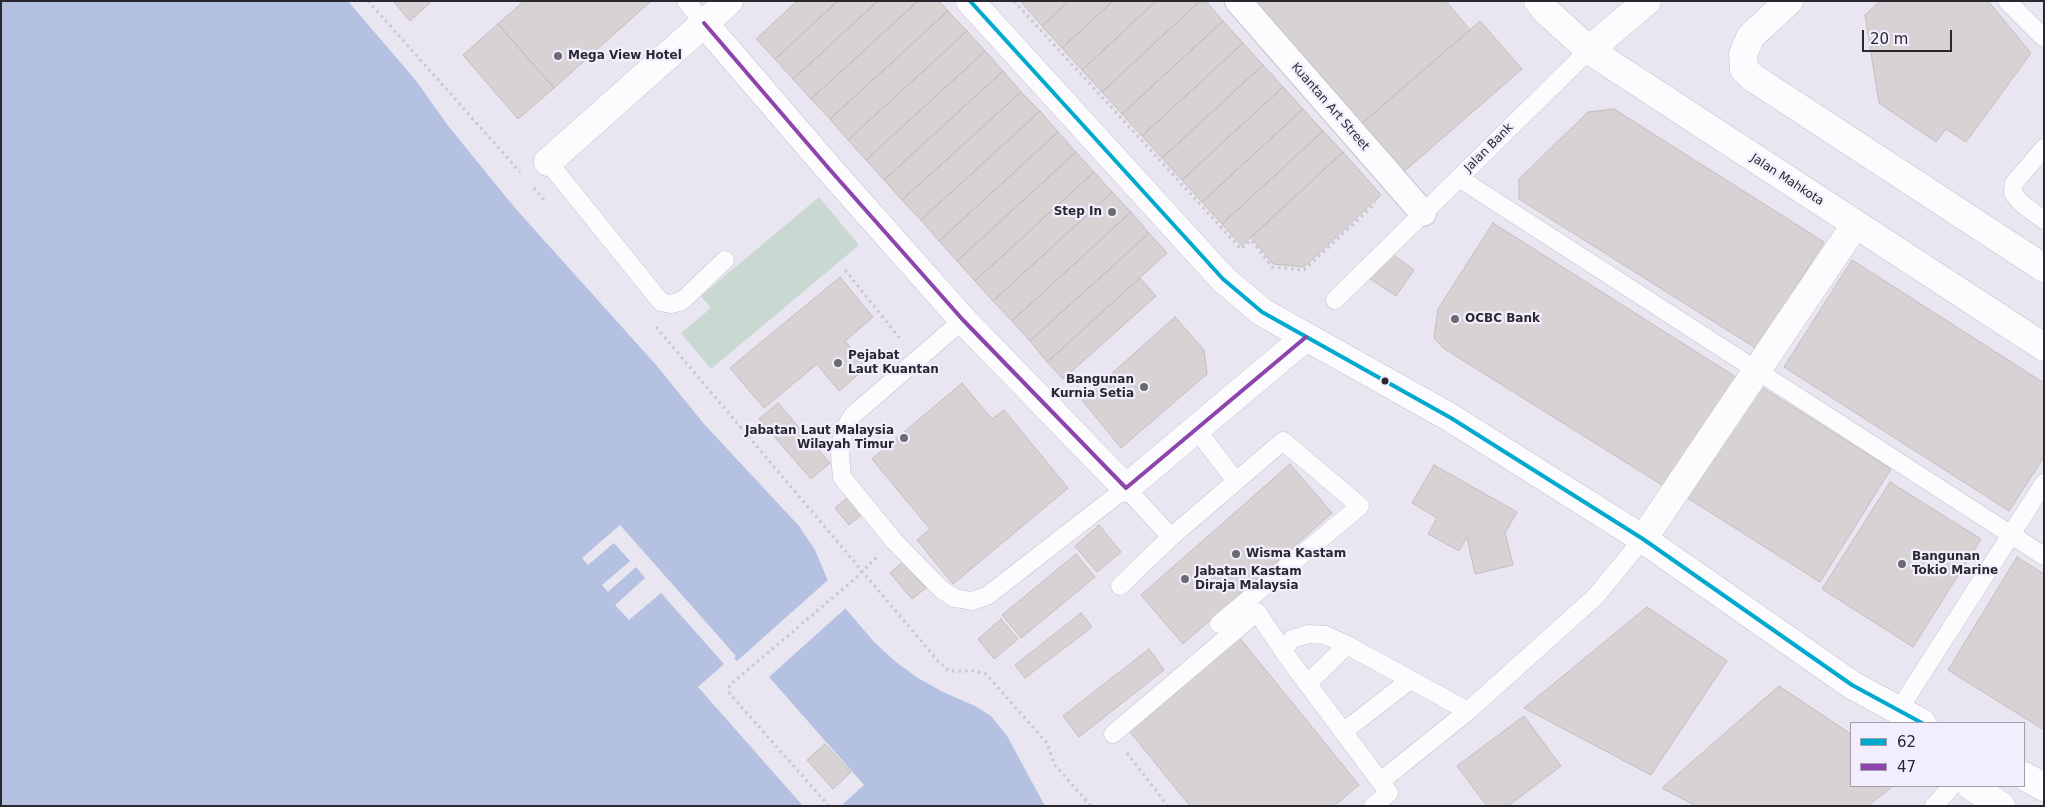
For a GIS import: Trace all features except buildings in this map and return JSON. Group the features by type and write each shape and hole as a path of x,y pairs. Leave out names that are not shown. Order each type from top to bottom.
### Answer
{"main road":[{"path":"548,162 729,1"},
{"path":"970,1 1223,279 1262,312 1451,418 1643,539 1897,717 1918,722"},
{"name":"Jalan Mahkota","path":"1538,1 1546,11 1589,50 2044,347"},
{"name":"Jalan Bank","path":"1589,50 1647,1"},
{"path":"1789,1 1751,36 1743,54 1744,69 1752,77 2043,265"},
{"path":"704,23 831,171 963,320 1126,488 1306,337"},
{"path":"1643,539 1855,225"},
{"path":"2025,777 2044,787"},
{"path":"1972,787 2001,806"}],"street":[{"name":"Kuantan Art Street","path":"1238,1 1424,213"}],"lane":[{"path":"686,1 704,23"},
{"path":"2007,1 2044,38"},
{"name":"Jalan Bank","path":"1335,300 1589,50"},
{"path":"2044,148 2014,183 2013,193 2021,203 2044,220"},
{"path":"548,162 661,302 671,304 682,301 725,260"},
{"path":"1459,178 2044,556"},
{"path":"963,320 854,415 843,432 840,455 842,477 894,541 942,590 955,598 972,601 987,596 1126,488 1171,537"},
{"path":"1196,428 1236,481"},
{"path":"1120,586 1171,537 1283,441 1360,506 1219,624"},
{"path":"1897,717 2044,483"},
{"path":"1381,781 1468,711 1595,597 1643,539"},
{"path":"1113,734 1257,612 1307,684 1389,794 1373,806"},
{"path":"1286,655 1285,648 1292,639 1308,634 1325,635 1468,711"},
{"path":"1307,684 1347,645"},
{"path":"1343,732 1410,680"},
{"path":"1934,806 1951,787"}],"path":[{"path":"368,1 526,179"},
{"path":"1014,1 1241,249 1251,240 1272,267 1304,270 1397,183"},
{"path":"532,186 545,201"},
{"path":"844,270 917,359"},
{"path":"655,326 938,661 949,670 975,671 986,674 1047,743 1054,764 1091,806"},
{"path":"829,806 730,694 728,689 730,685 863,571 894,541"},
{"path":"1113,734 1168,806"}],"shaded area":[{"path":"819,197 859,245 711,369 681,333 711,308 701,296"}],"water":[{"path":"1,1 348,1 417,82 449,127 515,208 657,366 704,424 799,526 815,550 834,595 875,643 918,678 991,716 1007,736 1045,806 1,806"}],"pier":[{"path":"620,525 736,656 734,658 737,661 829,579 836,594 847,607 769,677 864,785 841,806 803,806 698,687 724,664 661,593 629,620 615,605 645,578 636,567 608,592 602,585 630,561 614,543 588,565 582,558"}],"transit line":[{"name":"62","path":"970,1 1223,279 1262,312 1451,418 1643,539 1852,685 1920,722"},
{"name":"47","path":"704,23 831,171 963,320 1126,488 1306,337"}],"place":[{"name":"Mega View Hotel","path":"558,56"},
{"name":"Step In","path":"1112,212"},
{"name":"OCBC Bank","path":"1455,319"},
{"name":"Pejabat Laut Kuantan","path":"838,363"},
{"name":"Bangunan Kurnia Setia","path":"1144,387"},
{"name":"Jabatan Laut Malaysia Wilayah Timur","path":"904,438"},
{"name":"Wisma Kastam","path":"1236,554"},
{"name":"Bangunan Tokio Marine","path":"1902,564"},
{"name":"Jabatan Kastam Diraja Malaysia","path":"1185,579"}]}
